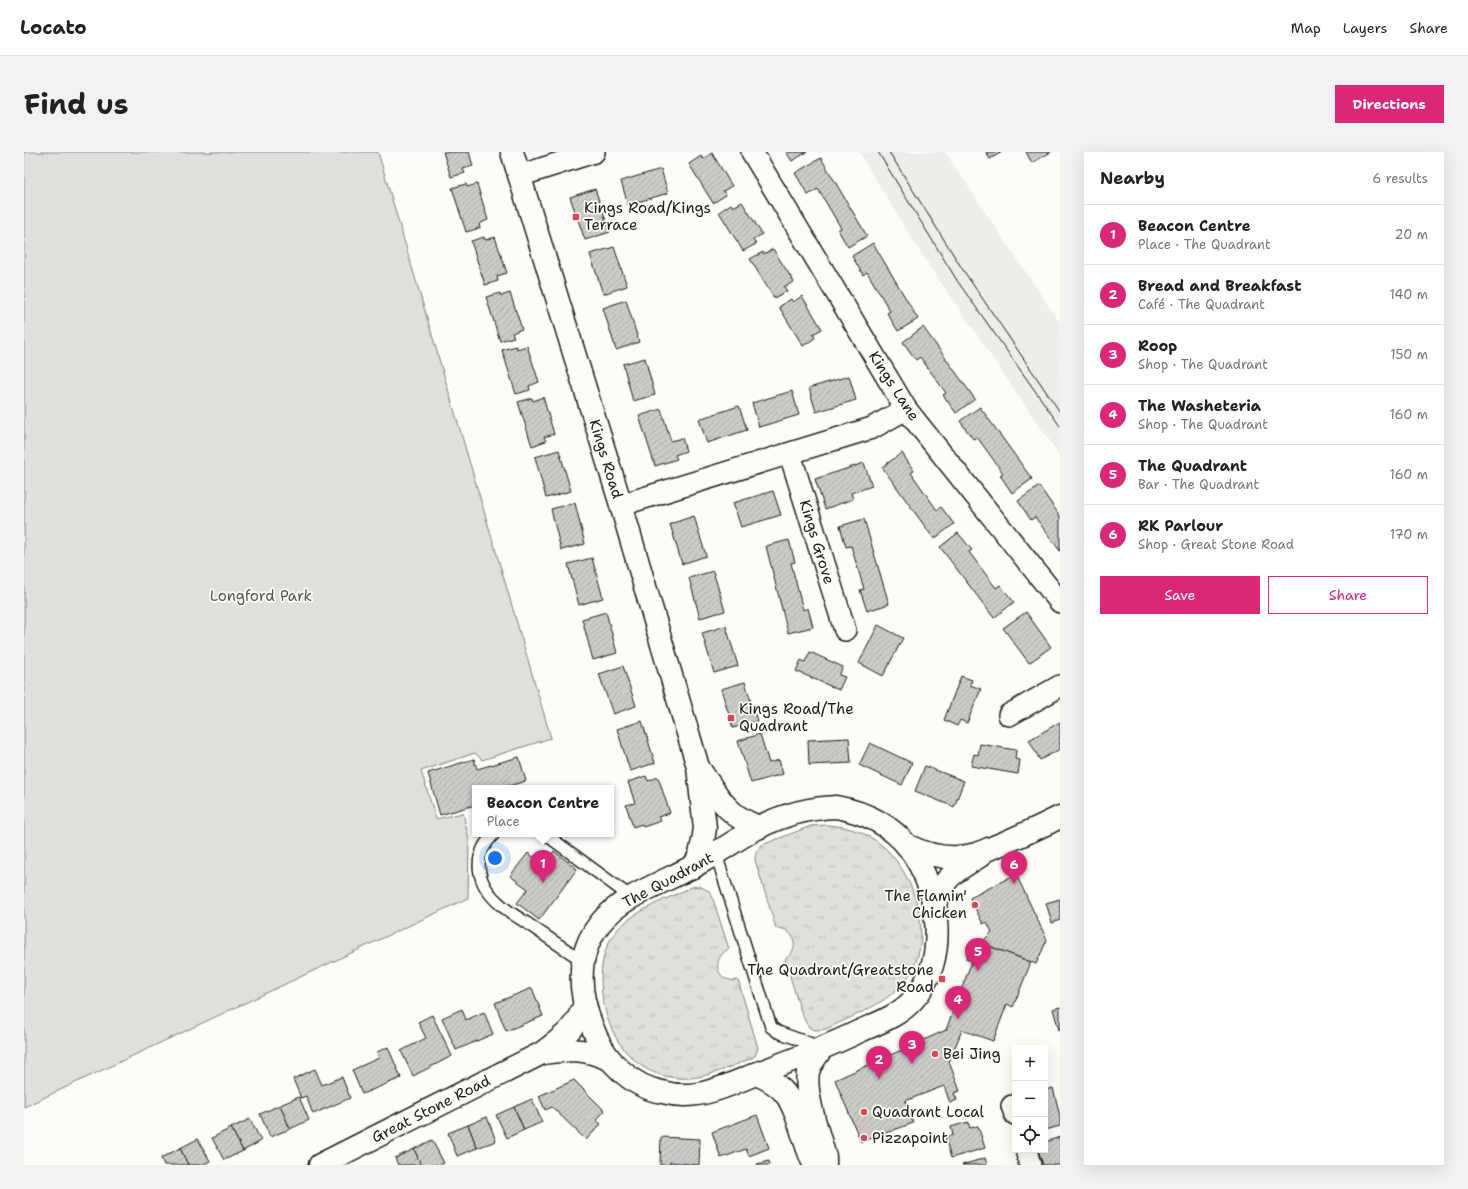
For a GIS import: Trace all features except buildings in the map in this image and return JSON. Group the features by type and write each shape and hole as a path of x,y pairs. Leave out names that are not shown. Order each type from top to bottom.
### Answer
{"street":[{"name":"Kings Road","path":"512,152 621,506 698,767 705,828 704,841 694,867"},
{"path":"519,176 594,152"},
{"name":"Kings Lane","path":"752,152 906,409 1060,602"},
{"path":"621,506 872,428 906,409"},
{"name":"Kings Grove","path":"790,454 845,630"},
{"path":"1009,715 1060,686"},
{"name":"Kings Road","path":"698,767 732,814 749,824 760,827"},
{"name":"The Quadrant","path":"836,807 863,814 893,832 908,846 925,877 934,909 937,927 934,961 921,989 912,1001 899,1012 884,1021 822,1048 721,1088 698,1094 678,1095 657,1092 640,1084 623,1073 609,1059 594,1032 585,1004 581,974 582,960 588,944 598,926 614,909 631,897 694,867 760,827 806,810 836,807"},
{"path":"908,846 932,856 954,857 976,854 1020,836 1060,817"},
{"path":"934,909 938,892 948,878 996,846"},
{"name":"Great Stone Road","path":"320,1165 542,1053 573,1028 580,1018 585,1004"},
{"path":"822,1048 808,1071 807,1082 825,1157 825,1165"},
{"name":"Great Stone Road","path":"542,1053 578,1049 598,1054 609,1059"},
{"path":"756,1074 768,1079 784,1091 791,1103 815,1165"},
{"path":"1027,1153 1030,1165"}],"lane":[{"path":"492,837 484,846 480,855 479,863 479,873 487,890 501,905 582,960"},
{"path":"549,837 631,897"},
{"path":"716,854 771,1027 778,1032 822,1048"}],"shaded area":[{"path":"859,152 945,152 1060,323 1060,456 920,252"}],"green space":[{"name":"Longford Park","path":"24,152 378,152 551,738 482,760 475,753 421,771 436,819 463,813 469,840 468,898 24,1107"},
{"path":"827,825 851,829 867,835 881,844 898,863 914,894 919,911 921,929 920,946 915,963 907,978 890,995 870,1008 826,1029 814,1030 807,1024 799,1007 785,959 793,950 794,940 788,931 776,928 755,858 759,848 762,845 811,826"},
{"path":"699,886 709,891 712,896 729,949 723,953 720,958 718,969 724,978 738,980 758,1048 755,1056 752,1058 708,1075 674,1078 658,1074 645,1068 631,1057 620,1044 605,1011 601,974 604,956 610,940 620,927 654,904 692,887"}],"tram line":[{"path":"878,152 958,282 1060,426"},
{"path":"889,152 963,270 1060,412"}],"place":[{"name":"Kings Road/Kings Terrace","path":"576,217"},
{"name":"Kings Road/The Quadrant","path":"731,718"},
{"name":"Beacon Centre","path":"543,883"},
{"name":"RK Parlour","path":"1014,884"},
{"name":"The Flamin' Chicken","path":"975,905"},
{"name":"The Quadrant","path":"978,971"},
{"name":"The Quadrant/Greatstone Road","path":"942,979"},
{"name":"The Washeteria","path":"958,1019"},
{"name":"Bei Jing","path":"935,1054"},
{"name":"Roop","path":"912,1064"},
{"name":"Bread and Breakfast","path":"879,1079"},
{"name":"Quadrant Local","path":"864,1112"},
{"name":"Pizzapoint","path":"864,1138"}]}
